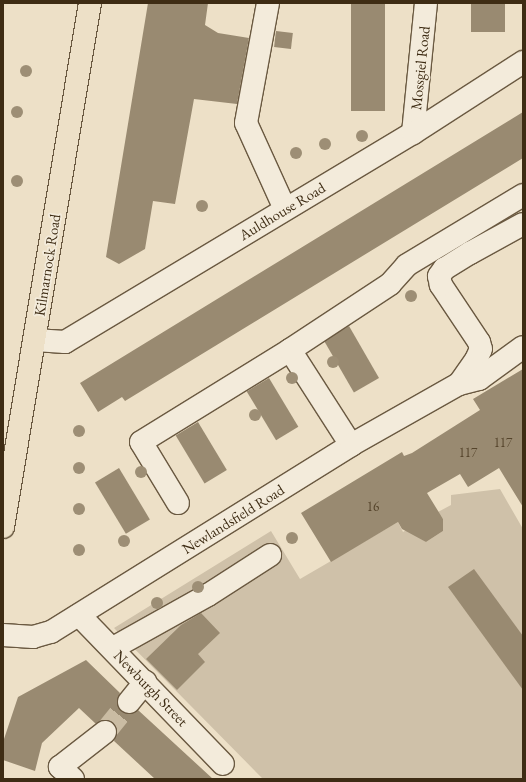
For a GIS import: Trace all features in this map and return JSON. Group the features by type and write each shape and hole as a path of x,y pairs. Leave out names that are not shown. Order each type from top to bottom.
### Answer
{"main road":[{"name":"Kilmarnock Road","path":"3,527 90,3"}],"street":[{"path":"268,3 246,123 285,209"},
{"name":"Mossgiel Road","path":"413,134 426,3"},
{"name":"Auldhouse Road","path":"35,340 66,342 285,209 413,134 523,62"},
{"path":"178,503 141,442 290,350 390,284 408,265 523,195"},
{"path":"459,384 481,350 479,342 441,285 439,276 444,269 523,224"},
{"path":"459,384 479,379 523,347"},
{"path":"290,350 351,445"},
{"name":"Newlandsfield Road","path":"3,635 24,638 46,635 351,445 459,384"},
{"path":"113,648 208,595 270,555"},
{"name":"Newburgh Street","path":"79,615 113,648 223,764"},
{"path":"128,702 145,682"},
{"path":"73,779 60,767 105,732"}],"shaded area":[{"path":"500,489 523,529 523,779 263,779 114,628 271,531 300,579 398,522 403,532 410,528 426,542 443,531 443,519 438,512 451,505 451,495"}],"building":[{"path":"148,3 208,3 205,25 218,33 249,38 237,104 194,99 175,204 153,201 145,249 119,264 106,257"},
{"path":"351,3 385,3 385,111 351,111"},
{"path":"471,3 505,3 505,32 471,32"},
{"path":"276,31 293,33 291,49 274,47"},
{"path":"523,112 523,158 125,401 122,397 98,412 80,383"},
{"path":"349,326 379,378 354,392 324,340"},
{"path":"523,369 523,507 499,468 468,487 460,474 427,493 443,519 443,531 426,542 402,529 398,522 331,562 301,513 402,452 404,456 412,453 480,410 473,399"},
{"path":"269,378 298,427 276,440 247,391"},
{"path":"198,422 227,470 205,483 176,435"},
{"path":"119,468 150,519 126,534 95,482"},
{"path":"474,569 523,636 523,690 448,587"},
{"path":"201,613 220,633 198,654 205,662 177,690 146,659 181,625"},
{"path":"86,660 120,693 117,701 121,711 128,714 138,710 213,779 155,779 114,741 117,731 115,724 104,720 96,724 79,708 42,743 35,771 3,760 3,742 18,697"}],"tunnel":[{"path":"105,732 129,702"}]}
